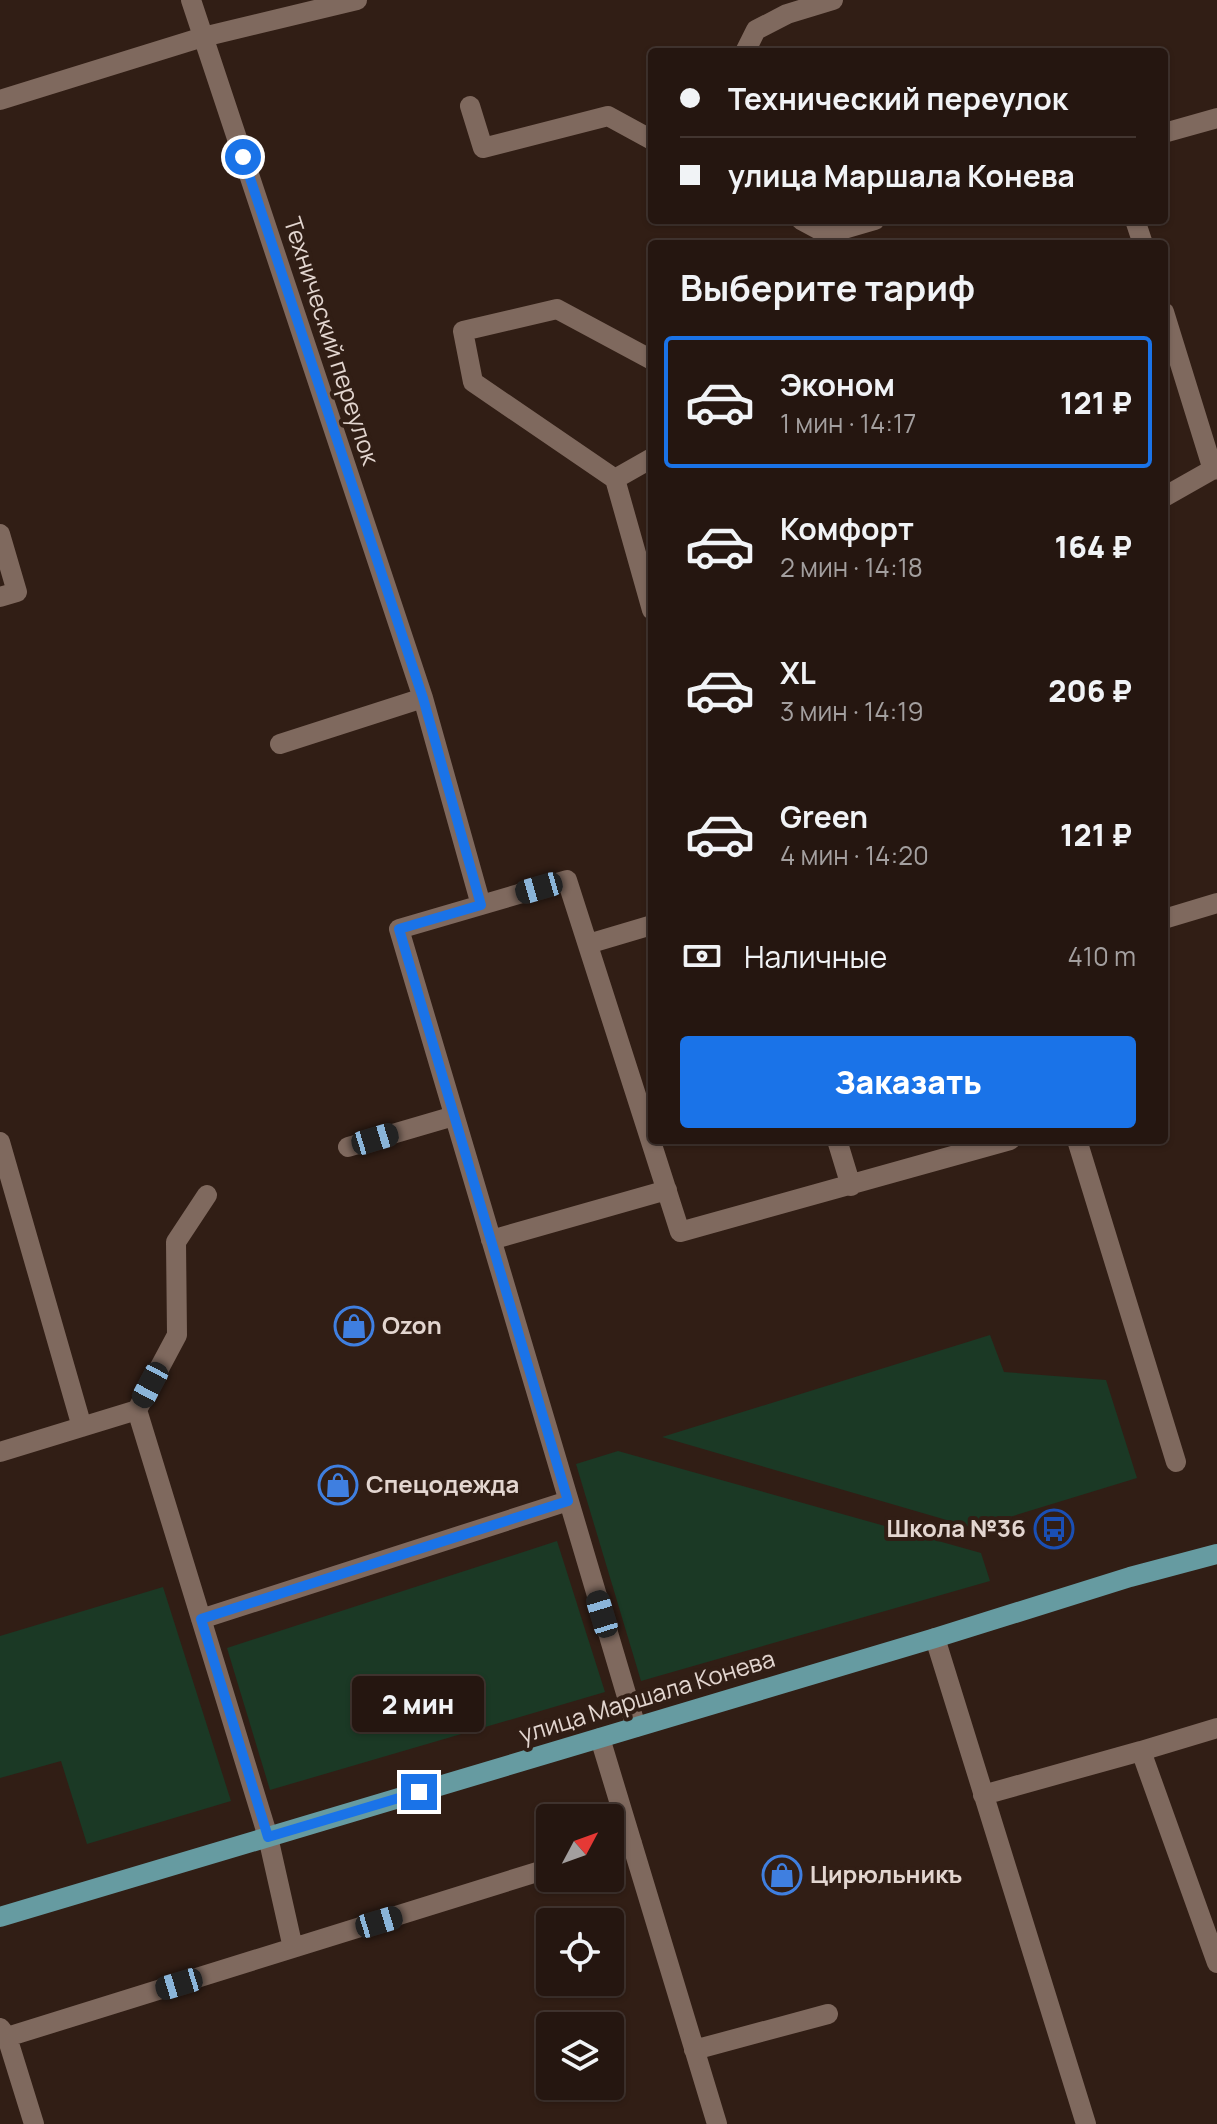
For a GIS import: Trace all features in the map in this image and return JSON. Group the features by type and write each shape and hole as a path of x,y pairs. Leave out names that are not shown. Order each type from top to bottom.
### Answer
{"main road":[{"name":"улица Маршала Конева","path":"0,1917 1130,1577 1217,1554"}],"street":[{"name":"Технический переулок","path":"191,0 423,698 481,905"},
{"path":"0,100 203,37 357,0"},
{"path":"747,48 756,30 787,14 833,0"},
{"path":"470,106 483,148 608,116 648,138"},
{"path":"1168,132 1217,118"},
{"path":"824,233 859,224"},
{"path":"648,358 557,309 463,331 473,382 615,479 648,596"},
{"path":"1168,324 1215,469 1168,495"},
{"path":"615,479 648,460"},
{"path":"0,534 8,594"},
{"path":"280,744 423,698"},
{"path":"636,1727 399,929 567,880 648,1131"},
{"path":"1168,918 1217,903"},
{"path":"588,944 648,926"},
{"path":"348,1147 454,1116"},
{"path":"0,1142 82,1427"},
{"path":"652,1144 680,1232 996,1144"},
{"path":"838,1144 851,1186"},
{"path":"1078,1144 1176,1462"},
{"path":"491,1240 667,1190"},
{"path":"0,1452 137,1410 177,1335 176,1242 207,1195"},
{"path":"137,1410 268,1837 293,1948"},
{"path":"201,1619 568,1501"},
{"path":"935,1638 1086,2124"},
{"path":"983,1795 1217,1728"},
{"path":"600,1738 717,2124"},
{"path":"1141,1751 1217,1963"},
{"path":"624,1846 632,1843"},
{"path":"34,2124 4,2033 536,1872"},
{"path":"694,2050 828,2014"}],"green space":[{"path":"990,1335 1004,1372 1106,1380 1137,1478 974,1528 662,1437"},
{"path":"618,1451 981,1553 990,1581 641,1681 576,1464"},
{"path":"557,1541 605,1692 270,1790 227,1648"},
{"path":"163,1587 231,1801 87,1844 61,1761 0,1778 0,1636"}],"place":[{"name":"Ozon","path":"354,1326"},
{"name":"Спецодежда","path":"338,1485"},
{"name":"Школа №36","path":"1054,1529"},
{"name":"Цирюльникъ","path":"782,1875"}],"route":[{"path":"243,157 423,698 481,905 399,929 568,1501 201,1619 268,1837 419,1792"}]}
